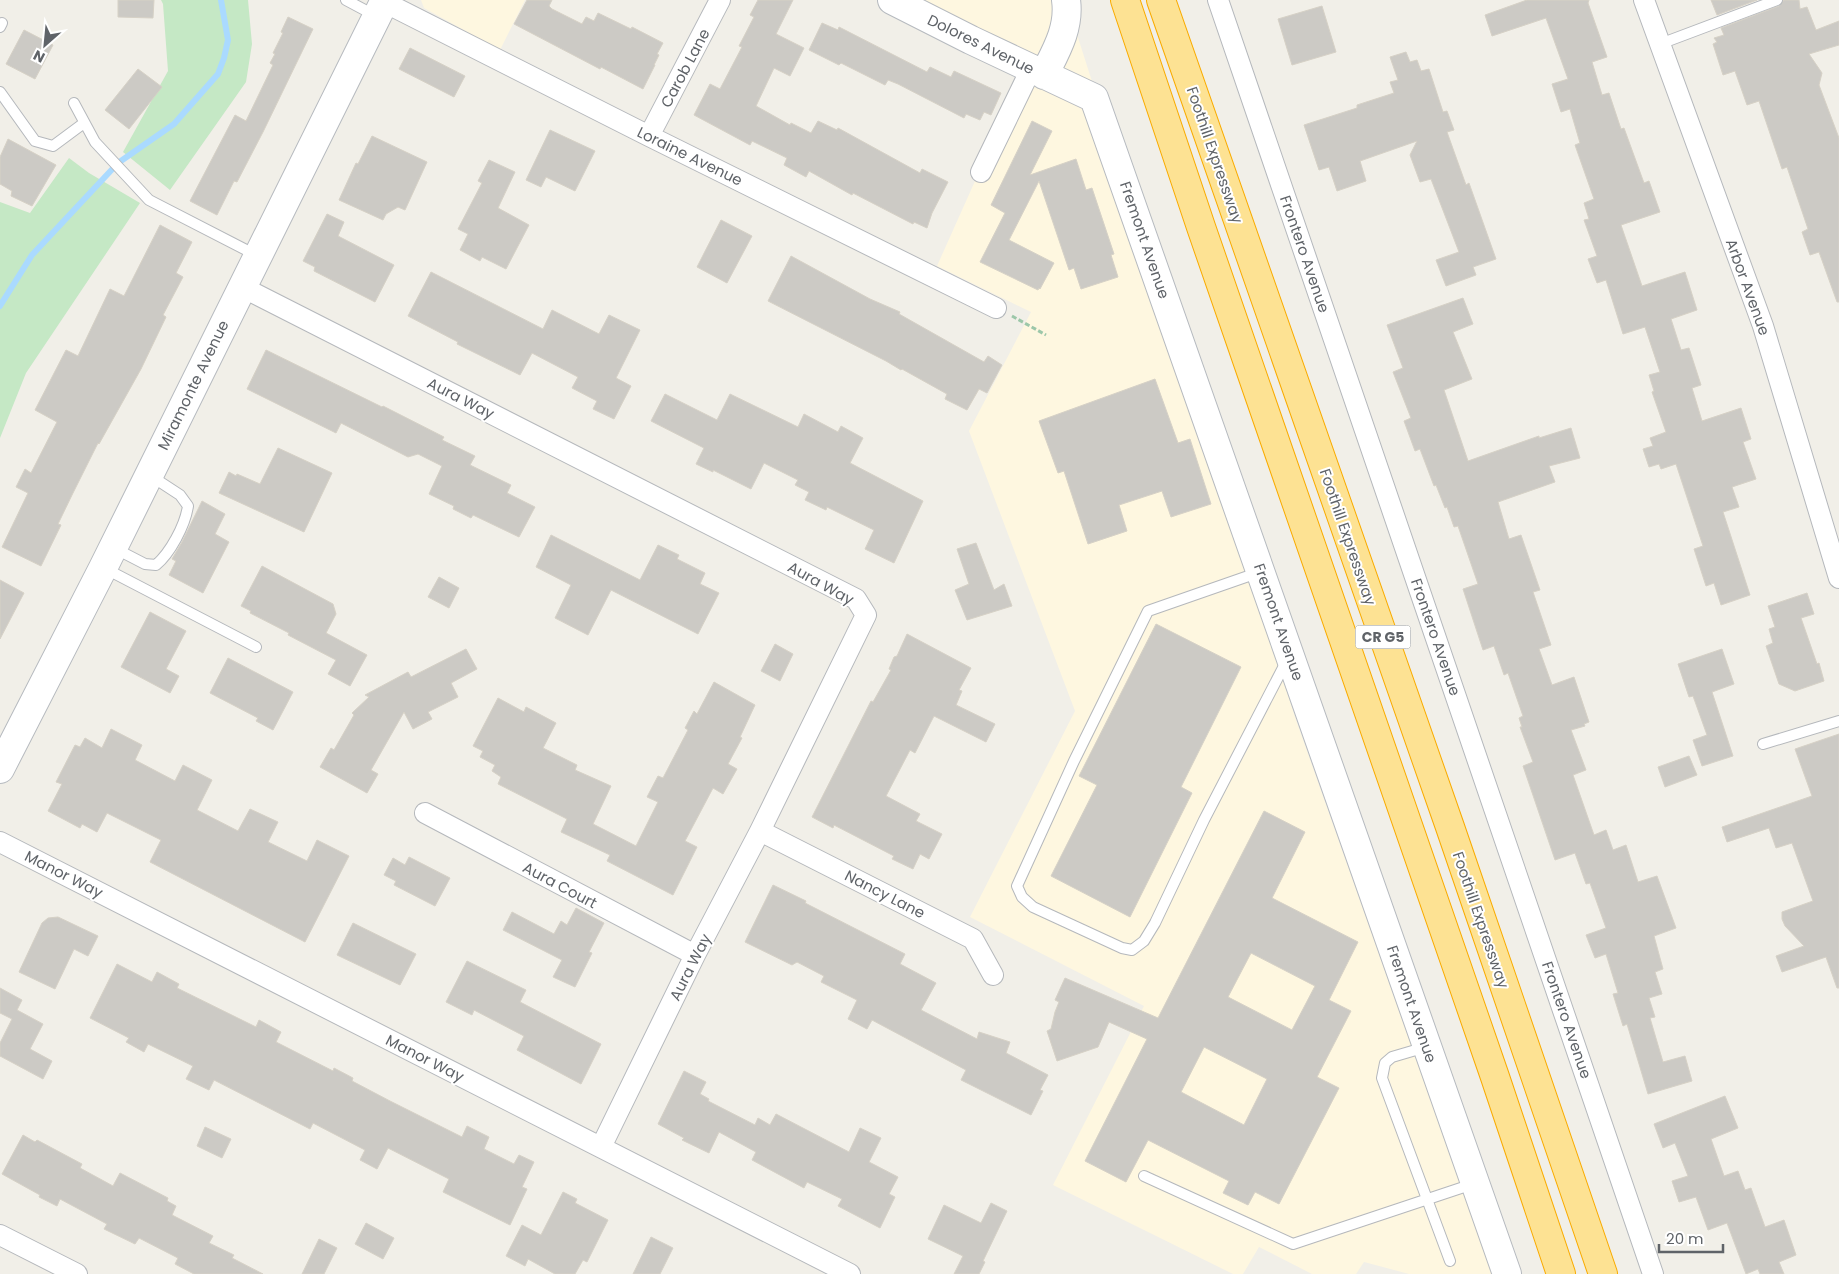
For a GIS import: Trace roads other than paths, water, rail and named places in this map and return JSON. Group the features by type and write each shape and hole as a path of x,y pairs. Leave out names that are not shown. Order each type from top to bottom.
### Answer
{"highway":[{"path":"1112,0 1129,12"},
{"name":"Foothill Expressway","path":"1161,0 1440,799 1603,1274"},
{"name":"CR G5","path":"1129,12 1561,1274"}],"street":[{"name":"Carob Lane","path":"649,136 720,0"},
{"name":"Dolores Avenue","path":"892,0 1038,72"},
{"path":"981,172 1038,72 1062,40 1066,17 1066,0"},
{"name":"Frontero Avenue","path":"1218,0 1653,1274"},
{"name":"Arbor Avenue","path":"1644,0 1762,326 1839,578"},
{"name":"Loraine Avenue","path":"382,6 996,308"},
{"name":"Miramonte Avenue","path":"0,769 108,558 382,6"},
{"name":"Fremont Avenue","path":"1038,72 1094,98 1507,1274"},
{"name":"Aura Way","path":"242,287 856,599 866,615 601,1147"},
{"name":"Aura Court","path":"425,813 695,955"},
{"name":"Nancy Lane","path":"760,831 973,939 993,975"},
{"name":"Manor Way","path":"0,842 850,1274"},
{"path":"0,1236 77,1274"}],"lane":[{"path":"346,0 382,6"},
{"path":"1660,44 1777,0"},
{"path":"0,92 35,141 52,146 84,123"},
{"path":"74,104 95,142 149,200 257,256"},
{"path":"108,558 156,565 166,556 186,516 188,506 180,495 148,475"},
{"path":"108,558 256,648"},
{"path":"1261,571 1148,611 1038,836 1017,886 1022,897 1034,907 1122,948 1132,950 1144,941 1155,923 1204,820 1290,654"},
{"path":"1762,744 1839,721"},
{"path":"1427,1046 1392,1058 1385,1063 1382,1078 1450,1261"},
{"path":"1144,1176 1293,1244 1475,1183"}],"waterway":[{"path":"0,306 32,255 118,163 174,124 218,74 228,40 221,0"}]}
